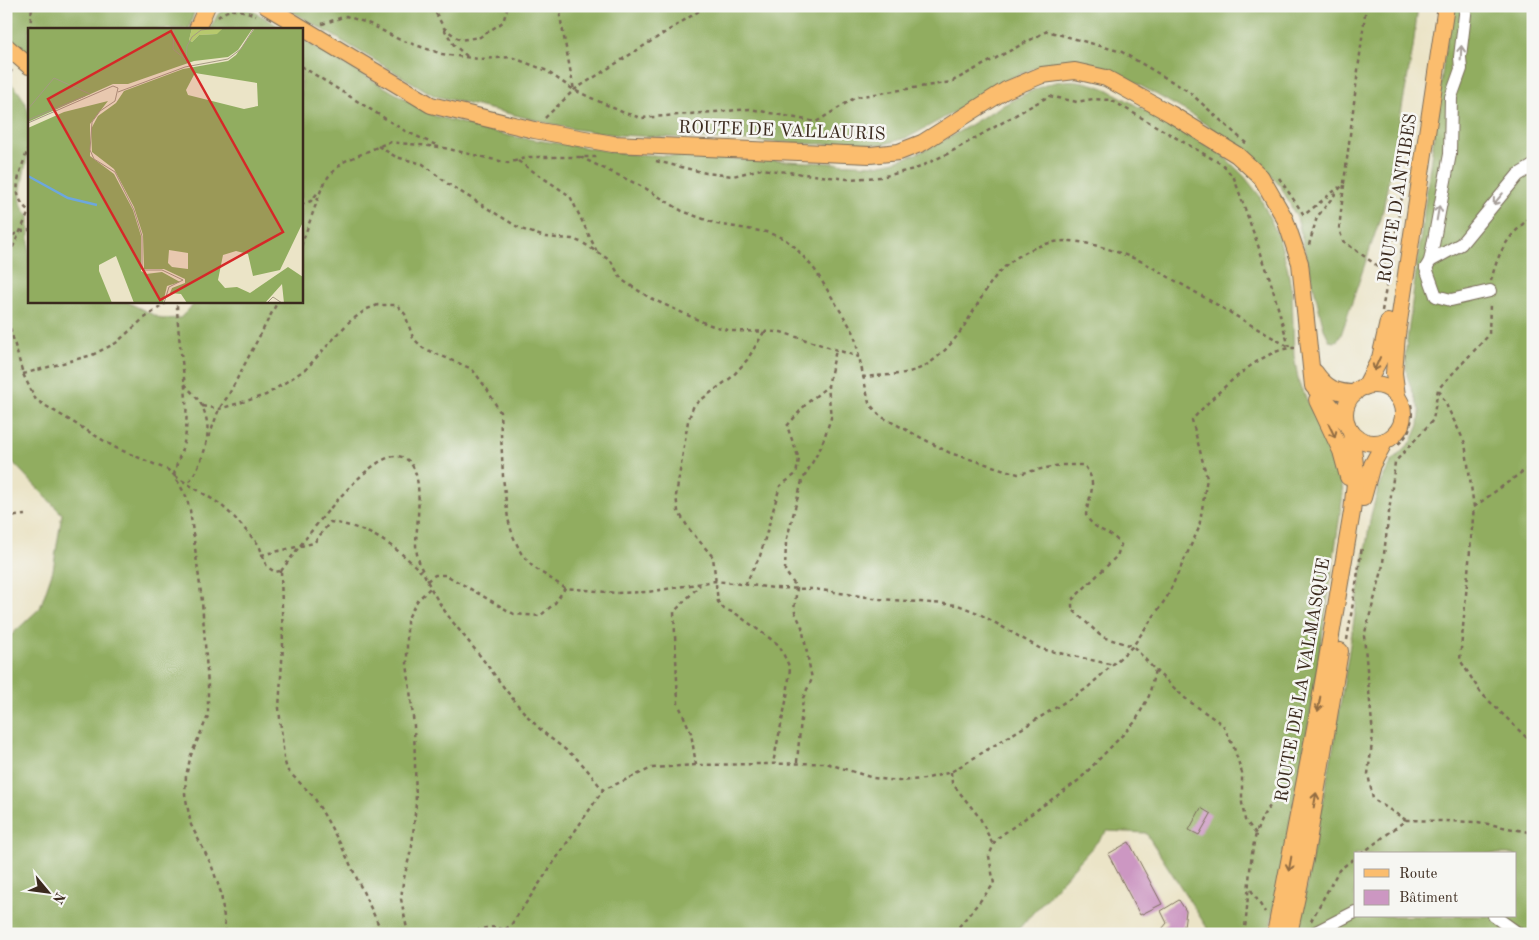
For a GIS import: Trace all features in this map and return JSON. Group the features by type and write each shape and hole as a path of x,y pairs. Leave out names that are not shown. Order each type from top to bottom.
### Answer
{"main road":[{"name":"ROUTE D'ANTIBES","path":"1360,390 1380,358 1386,335 1437,6"},
{"name":"ROUTE D'ANTIBES","path":"1396,396 1394,361 1406,264 1446,6"},
{"name":"ROUTE DE VALLAURIS","path":"261,11 301,28"},
{"path":"198,28 211,13"},
{"name":"ROUTE DE VALLAURIS","path":"302,28 430,105 534,130 613,144 870,155 899,152 922,143 1006,90 1042,75 1074,71 1106,78 1237,154 1261,177 1285,219 1296,249 1302,279 1313,386 1348,471 1343,569"},
{"path":"6,46 28,65"},
{"path":"1310,365 1328,388 1360,390 1382,387 1396,396 1401,403 1403,418 1397,432 1385,441 1370,443 1363,441 1349,428 1313,386"},
{"path":"1349,428 1346,408 1360,390"},
{"name":"ROUTE DE LA VALMASQUE","path":"1280,932 1356,485 1349,428"},
{"name":"ROUTE DE LA VALMASQUE","path":"1280,932 1305,859 1365,487 1374,460 1385,441"}],"street":[{"path":"1466,6 1461,70 1451,97 1450,154 1428,264 1436,296 1451,300 1490,291"},
{"path":"1406,264 1428,264 1460,244 1518,175 1533,166"},
{"path":"1314,931 1354,912"},
{"path":"1497,918 1519,934"}],"path":[{"path":"30,28 32,6"},
{"path":"432,6 454,45 468,57"},
{"path":"444,28 460,40 480,37 503,22 508,6"},
{"path":"564,6 560,16 574,90"},
{"path":"534,130 574,90 707,6"},
{"path":"1366,6 1339,229 1343,241 1379,266 1389,265"},
{"path":"211,13 232,9 261,11"},
{"path":"306,30 346,16 370,24 398,39 442,54 468,57 511,57 545,70 574,90"},
{"path":"302,67 405,131 440,147"},
{"path":"647,160 666,162 706,173 733,176 761,169 847,179 881,177 918,168 949,153 1048,96 1077,102 1093,99 1110,100 1223,165 1234,178 1270,279 1289,347"},
{"path":"302,205 311,201 328,177 343,162 390,142 440,147 508,163 528,158 580,156 645,188 682,211 717,224 766,232 783,238 795,247 815,270 854,333 869,403 880,416 950,453 1018,474 1060,465 1084,465 1093,475 1093,487 1086,516 1091,525 1117,538 1121,545 1117,556 1072,600 1072,609 1102,637 1133,646 1186,699 1223,725 1234,748 1242,773 1242,803 1246,820 1256,835"},
{"path":"377,146 396,157 423,164 448,184 521,229 545,236 572,239 611,261 622,280 650,298 707,324 731,331 780,332 859,357"},
{"path":"28,149 16,186 18,199 28,210"},
{"path":"517,160 570,196 599,255"},
{"path":"302,243 321,190 328,177"},
{"path":"1309,247 1317,217 1344,183"},
{"path":"6,262 28,213"},
{"path":"1533,215 1513,232 1501,248 1490,291 1488,335 1451,378 1438,389 1433,420 1395,462 1382,571 1364,636 1373,735 1368,774 1373,799 1406,820 1478,822 1533,833"},
{"path":"6,223 11,236 20,230 28,230"},
{"path":"862,377 912,371 928,365 953,342 966,326 988,286 1002,269 1018,257 1041,245 1066,241 1087,244 1136,259 1221,305 1246,324 1289,347 1308,348"},
{"path":"24,374 92,355 116,343 143,319 168,302"},
{"path":"177,302 177,333 185,384 186,434 174,475 186,496 190,510 202,601 208,686 208,716 191,755 186,776 185,794 191,825 211,864 221,893 226,934"},
{"path":"188,484 200,462 219,409 228,396 277,302"},
{"path":"202,406 219,409 266,395 306,369 349,322 367,309 378,305 397,305 405,314 413,338 423,348 472,369 487,389 500,412 508,519 513,536 521,553 533,567 564,588 617,593 648,592 715,581 797,588 880,599 958,605 978,613 1041,649 1114,665"},
{"path":"6,313 24,374 36,400 116,448 168,470 220,504 259,546 267,566 275,572 281,571"},
{"path":"764,332 747,360 732,377 694,405 688,421 676,496 678,511 689,529 713,557 718,602 779,645 790,668 787,697 773,763"},
{"path":"499,934 511,925 603,790 652,768 797,762 826,763 873,778 899,781 924,779 951,772 1086,689 1133,646 1167,597 1199,528 1207,478 1192,420 1207,403 1249,365 1289,347"},
{"path":"797,762 802,698 812,679 802,627 794,610 797,588 785,571 786,542 802,481 821,447 831,418 828,386 836,350"},
{"path":"185,384 202,406 209,437"},
{"path":"745,585 760,556 780,486 796,474 798,459 786,426 807,403 828,386"},
{"path":"1438,389 1465,443 1474,507 1460,660 1481,693 1533,744"},
{"path":"383,934 342,847 314,797 287,770 279,708 283,646 281,571 331,506 350,486 385,458 398,456 410,462 416,474 419,488 416,546 430,588 450,621 536,725 578,760 603,790"},
{"path":"1474,507 1533,464"},
{"path":"6,517 25,515"},
{"path":"261,555 298,549 314,544 330,522 350,525 382,538 408,558 424,574"},
{"path":"427,581 435,575 446,575 514,614 540,616 555,604 564,588"},
{"path":"696,765 691,733 678,703 674,612 700,584"},
{"path":"408,934 401,899 412,846 416,803 414,726 406,663 407,620 417,601 430,588"},
{"path":"953,934 994,884 989,856 996,838 1080,780 1134,722 1149,696 1155,670"},
{"path":"951,772 952,783 980,818 993,845"},
{"path":"1244,934 1250,888 1252,848 1264,816 1291,781"},
{"path":"1364,852 1406,820"},
{"path":"1314,931 1339,870 1354,859"},
{"path":"1250,888 1280,932"},
{"path":"468,934 485,927 497,927 504,930"}],"green space":[{"path":"6,6 196,6 189,28 28,28 28,52 6,35"},
{"path":"230,6 244,8 281,28 211,28 218,14"},
{"path":"283,6 1418,6 1413,48 1383,210 1341,335 1338,340 1333,342 1330,341 1324,329 1297,218 1281,187 1256,159 1189,113 1111,69 1069,61 1041,65 995,85 971,103 909,137 885,144 813,144 617,135 573,129 435,96"},
{"path":"1451,6 1533,6 1533,934 1297,934 1334,743 1371,515 1380,483 1392,461 1412,441 1419,425 1420,412 1407,376 1405,356"},
{"path":"302,40 435,116 510,136 628,154 876,165 916,154 935,145 1004,105 1038,88 1058,82 1074,81 1085,82 1107,89 1222,154 1244,176 1259,195 1279,238 1292,294 1294,356 1299,384 1340,467 1343,494 1312,706 1269,934 1211,934 1146,833 1107,831 1014,934 6,934 6,640 40,608 53,570 62,514 6,455 6,85 9,82 23,99 28,113 28,151 21,192 22,206 28,214 28,302 127,302 162,319 180,318 196,302 302,302"}],"building":[{"path":"1201,808 1211,814 1199,835 1189,830"},
{"path":"1129,842 1162,904 1140,915 1108,854"},
{"path":"1179,900 1186,911 1183,934 1158,934 1167,923 1161,911"}]}
